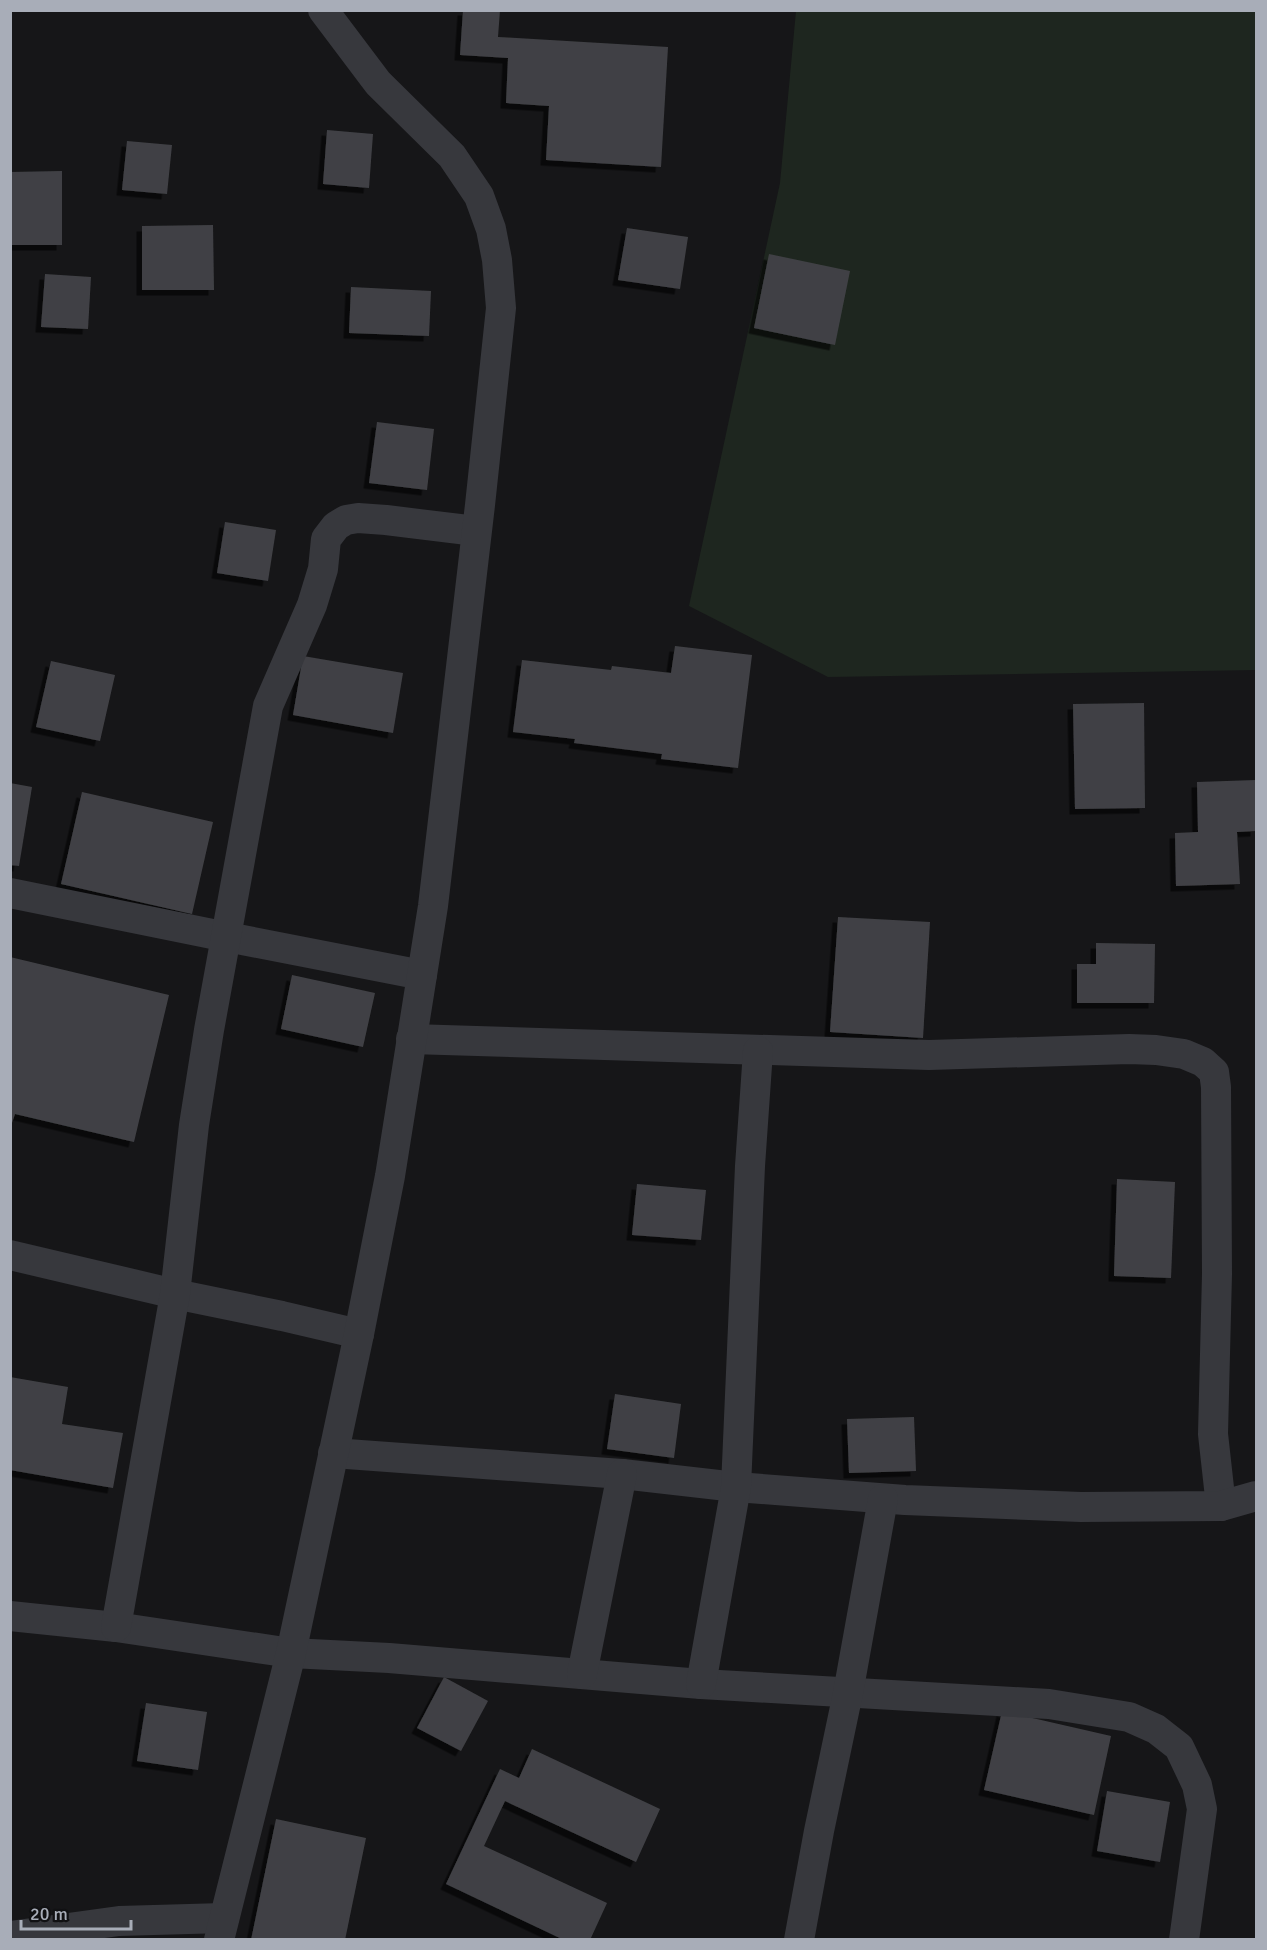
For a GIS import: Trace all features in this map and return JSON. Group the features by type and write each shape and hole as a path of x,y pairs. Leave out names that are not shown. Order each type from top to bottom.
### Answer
{"street":[{"path":"10,1936 118,1921 222,1929 291,1653 390,1176 433,906 501,308 497,260 491,229 479,196 452,156 378,83 323,10"},
{"path":"116,1627 175,1294 194,1125 209,1030 268,706 312,605 323,569 326,539 336,526 346,520 358,518 476,531"},
{"path":"10,893 422,975"},
{"path":"411,1039 929,1055 1129,1049 1184,1054 1203,1062 1214,1072 1216,1087 1217,1274 1213,1434 1221,1506"},
{"path":"701,1684 736,1487 750,1166 758,1051"},
{"path":"10,1255 359,1334"},
{"path":"333,1453 622,1474 736,1487 884,1499 1081,1507 1221,1506 1257,1496"},
{"path":"582,1674 622,1474"},
{"path":"799,1940 884,1499"},
{"path":"10,1616 116,1627 291,1653 389,1658 701,1684 1048,1704 1129,1717 1156,1729 1179,1747 1197,1785 1202,1809 1184,1940"}],"shaded area":[{"path":"796,11 1256,11 1256,670 828,677 689,606 780,183"}],"building":[{"path":"463,10 500,10 498,37 668,47 661,167 546,160 549,106 506,103 508,58 460,55"},
{"path":"327,130 373,134 369,188 323,184"},
{"path":"127,141 172,145 167,194 122,190"},
{"path":"62,171 62,245 10,245 10,172"},
{"path":"213,225 214,290 142,290 142,226"},
{"path":"627,228 688,237 680,289 618,280"},
{"path":"769,254 850,271 835,345 754,328"},
{"path":"45,274 91,277 88,329 41,327"},
{"path":"351,287 431,291 429,336 349,333"},
{"path":"377,422 434,429 427,490 369,483"},
{"path":"225,522 276,530 268,581 217,573"},
{"path":"675,646 752,655 738,768 661,759 662,754 574,743 575,739 513,732 522,660 611,670 612,666 671,673"},
{"path":"303,656 403,673 393,733 293,715"},
{"path":"51,661 115,675 100,741 36,727"},
{"path":"1144,703 1145,808 1075,809 1073,704"},
{"path":"1256,780 1256,831 1237,832 1240,884 1176,886 1175,833 1198,832 1197,782"},
{"path":"10,783 32,787 19,866 10,865"},
{"path":"82,792 213,822 192,914 61,884"},
{"path":"838,917 930,922 923,1038 830,1032"},
{"path":"1096,943 1155,944 1154,1003 1077,1003 1077,964 1096,964"},
{"path":"10,957 169,995 134,1142 15,1114 10,1129"},
{"path":"292,975 375,993 363,1047 281,1029"},
{"path":"1117,1179 1175,1182 1171,1278 1114,1276"},
{"path":"637,1184 706,1190 701,1240 632,1235"},
{"path":"10,1377 68,1387 62,1424 123,1433 113,1488 10,1470"},
{"path":"615,1394 681,1404 674,1458 607,1449"},
{"path":"914,1417 916,1471 849,1473 847,1419"},
{"path":"444,1677 488,1701 461,1751 417,1728"},
{"path":"146,1703 207,1712 198,1770 137,1761"},
{"path":"1002,1711 1111,1736 1094,1815 984,1790"},
{"path":"532,1749 660,1809 636,1862 505,1801 484,1846 607,1903 590,1940 564,1940 446,1884 500,1769 519,1778"},
{"path":"1107,1791 1170,1802 1160,1862 1097,1851"},
{"path":"276,1819 366,1838 345,1940 251,1940"}]}
